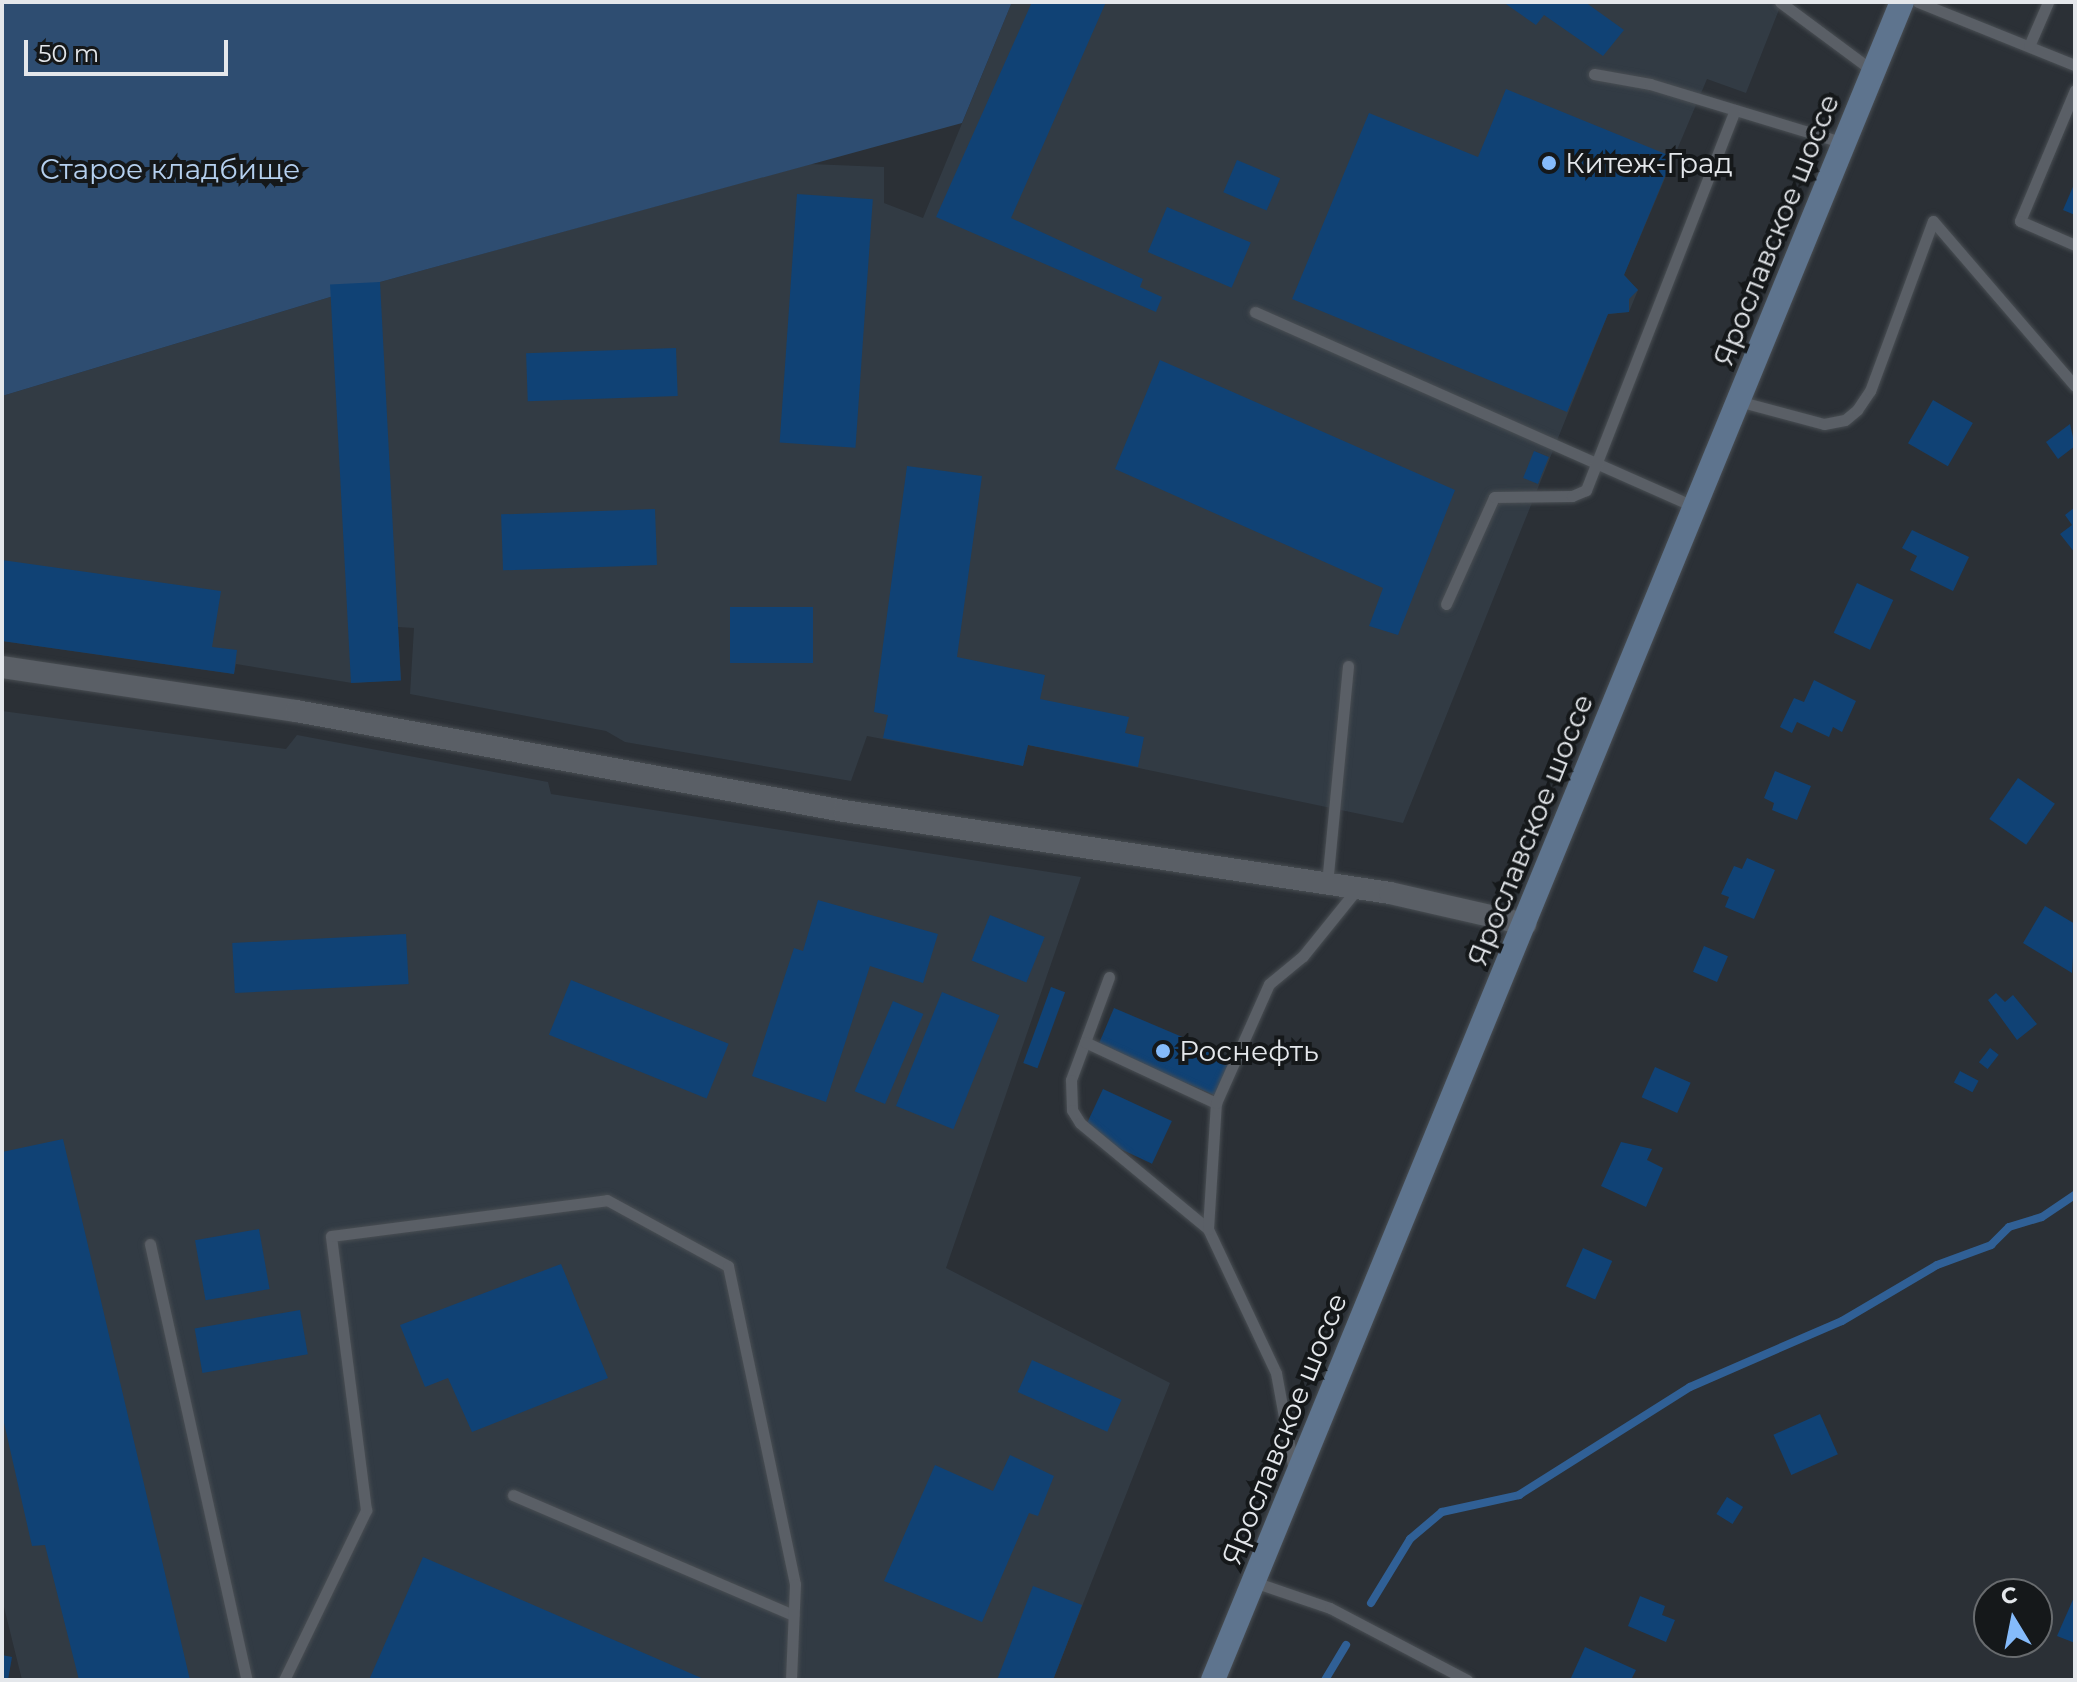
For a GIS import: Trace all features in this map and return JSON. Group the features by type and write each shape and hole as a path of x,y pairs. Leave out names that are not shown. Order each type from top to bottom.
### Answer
{"main road":[{"name":"Ярославское шоссе","path":"1213,1680 1902,2"}],"street":[{"path":"2,667 296,711 844,811 1358,889 1525,924"}],"lane":[{"path":"1780,2 1874,71"},
{"path":"1918,2 2075,65"},
{"path":"2029,46 2048,2"},
{"path":"1594,74 1735,110 1844,143"},
{"path":"2075,90 2020,221 2075,245"},
{"path":"1446,604 1494,497 1572,496 1586,490 1735,110"},
{"path":"1738,401 1824,424 1845,420 1857,410 1870,391 1933,221 2075,386"},
{"path":"1255,312 1693,506"},
{"path":"1327,884 1348,666"},
{"path":"1208,1229 1216,1103 1269,984 1290,968 1358,889"},
{"path":"1109,977 1071,1080 1072,1110 1080,1123 1208,1229 1276,1373 1296,1479"},
{"path":"1085,1042 1216,1103"},
{"path":"284,1680 366,1510 331,1236 607,1200 728,1266 795,1584 791,1680"},
{"path":"150,1244 247,1680"},
{"path":"513,1495 793,1615"},
{"path":"1254,1582 1330,1608 1467,1680"}],"shaded area":[{"path":"1012,2 1782,2 1746,93 1707,79 1624,275 1638,290 1629,312 1608,314 1403,823 1028,745 1023,766 867,736 851,781 625,742 606,731 410,694 414,628 398,627 401,680 352,683 236,664 234,674 2,641 2,396 380,282 810,164 884,167 884,203 923,218"},
{"path":"2,711 286,749 297,735 548,782 551,794 1081,877 946,1268 1170,1383 1053,1680 22,1680 2,1599"}],"green space":[{"name":"Старое кладбище","path":"2,2 1012,2 962,123 380,282 2,396"}],"building":[{"path":"1032,2 1106,2 1011,218 1143,279 1140,287 1162,297 1156,312 936,217"},
{"path":"1503,2 1585,2 1624,30 1603,56 1544,15 1536,25"},
{"path":"1506,89 1673,157 1624,275 1638,290 1629,299 1629,312 1608,314 1567,412 1292,299 1369,113 1478,157"},
{"path":"1237,160 1280,178 1267,211 1223,192"},
{"path":"2075,182 2075,215 2063,210"},
{"path":"797,194 873,199 855,448 780,442"},
{"path":"1167,207 1251,243 1232,288 1148,252"},
{"path":"380,282 401,680 351,683 330,285"},
{"path":"676,348 678,396 528,401 526,353"},
{"path":"1160,360 1455,490 1398,635 1369,626 1383,588 1115,469"},
{"path":"1933,400 1973,423 1948,466 1908,443"},
{"path":"2070,424 2075,446 2058,459 2046,442"},
{"path":"1534,451 1549,457 1538,484 1523,478"},
{"path":"907,466 982,476 957,657 1045,675 1040,699 1129,717 1125,733 1144,737 1138,767 1028,745 1023,766 883,738 888,715 874,712"},
{"path":"2075,507 2075,553 2060,534 2072,525 2065,515"},
{"path":"655,509 657,565 503,570 501,514"},
{"path":"1912,530 1969,557 1953,591 1910,570 1917,556 1902,548"},
{"path":"2,560 221,591 212,647 237,650 234,674 2,641"},
{"path":"1857,583 1893,600 1870,650 1834,633"},
{"path":"730,607 813,607 813,663 730,663"},
{"path":"1814,680 1856,701 1842,732 1833,727 1829,737 1797,722 1792,733 1780,727 1794,698 1804,702"},
{"path":"1775,771 1811,786 1797,820 1772,810 1774,803 1764,798"},
{"path":"2018,778 2055,804 2026,845 1989,819"},
{"path":"1747,858 1775,870 1754,919 1725,907 1729,897 1721,894 1734,866 1742,869"},
{"path":"818,900 938,934 923,983 870,966 826,1102 752,1076 794,948 803,951"},
{"path":"2045,906 2075,924 2072,973 2023,943"},
{"path":"990,915 1045,937 1026,983 972,960"},
{"path":"406,934 409,984 235,993 232,943"},
{"path":"1704,946 1728,956 1717,982 1693,972"},
{"path":"571,980 729,1044 707,1098 549,1035"},
{"path":"1051,987 1065,992 1037,1068 1023,1063"},
{"path":"942,992 999,1015 953,1129 896,1106"},
{"path":"1996,993 2005,1002 2013,995 2037,1024 2017,1040 1988,1000"},
{"path":"893,1001 923,1014 885,1104 855,1091"},
{"name":"Роснефть","path":"1114,1008 1232,1058 1216,1096 1098,1046"},
{"path":"1990,1048 1999,1055 1988,1069 1979,1062"},
{"path":"1655,1067 1691,1083 1677,1113 1642,1097"},
{"path":"1960,1071 1979,1081 1972,1092 1954,1082"},
{"path":"1103,1089 1172,1121 1152,1164 1083,1132"},
{"path":"63,1139 190,1680 79,1680 45,1545 32,1546 2,1414 2,1152"},
{"path":"1621,1142 1652,1149 1647,1160 1663,1168 1646,1207 1601,1186"},
{"path":"259,1229 270,1289 206,1300 195,1240"},
{"path":"1583,1248 1612,1261 1595,1299 1566,1286"},
{"path":"561,1264 608,1378 472,1432 448,1378 425,1387 400,1325"},
{"path":"300,1310 308,1354 202,1373 195,1329"},
{"path":"1032,1360 1122,1400 1107,1432 1018,1392"},
{"path":"1820,1414 1838,1454 1791,1475 1773,1435"},
{"path":"1010,1455 1054,1476 1038,1516 1029,1513 982,1622 884,1581 935,1465 993,1491"},
{"path":"1727,1497 1743,1507 1733,1524 1716,1514"},
{"path":"423,1557 706,1680 369,1680"},
{"path":"1033,1586 1082,1605 1053,1680 997,1680"},
{"path":"2075,1595 2075,1643 2057,1636"},
{"path":"1640,1596 1665,1606 1662,1615 1675,1620 1666,1642 1628,1626"},
{"path":"1585,1647 1636,1670 1631,1680 1570,1680"},
{"path":"2,1655 12,1657 8,1680 2,1680"}],"waterway":[{"path":"1371,1603 1410,1539 1442,1512 1519,1495 1690,1387 1842,1321 1937,1265 1991,1245 2009,1227 2042,1217 2075,1195"},
{"path":"1325,1680 1346,1645"}],"place":[{"name":"Китеж-Град","path":"1549,163"},
{"name":"Роснефть","path":"1163,1051"}]}
